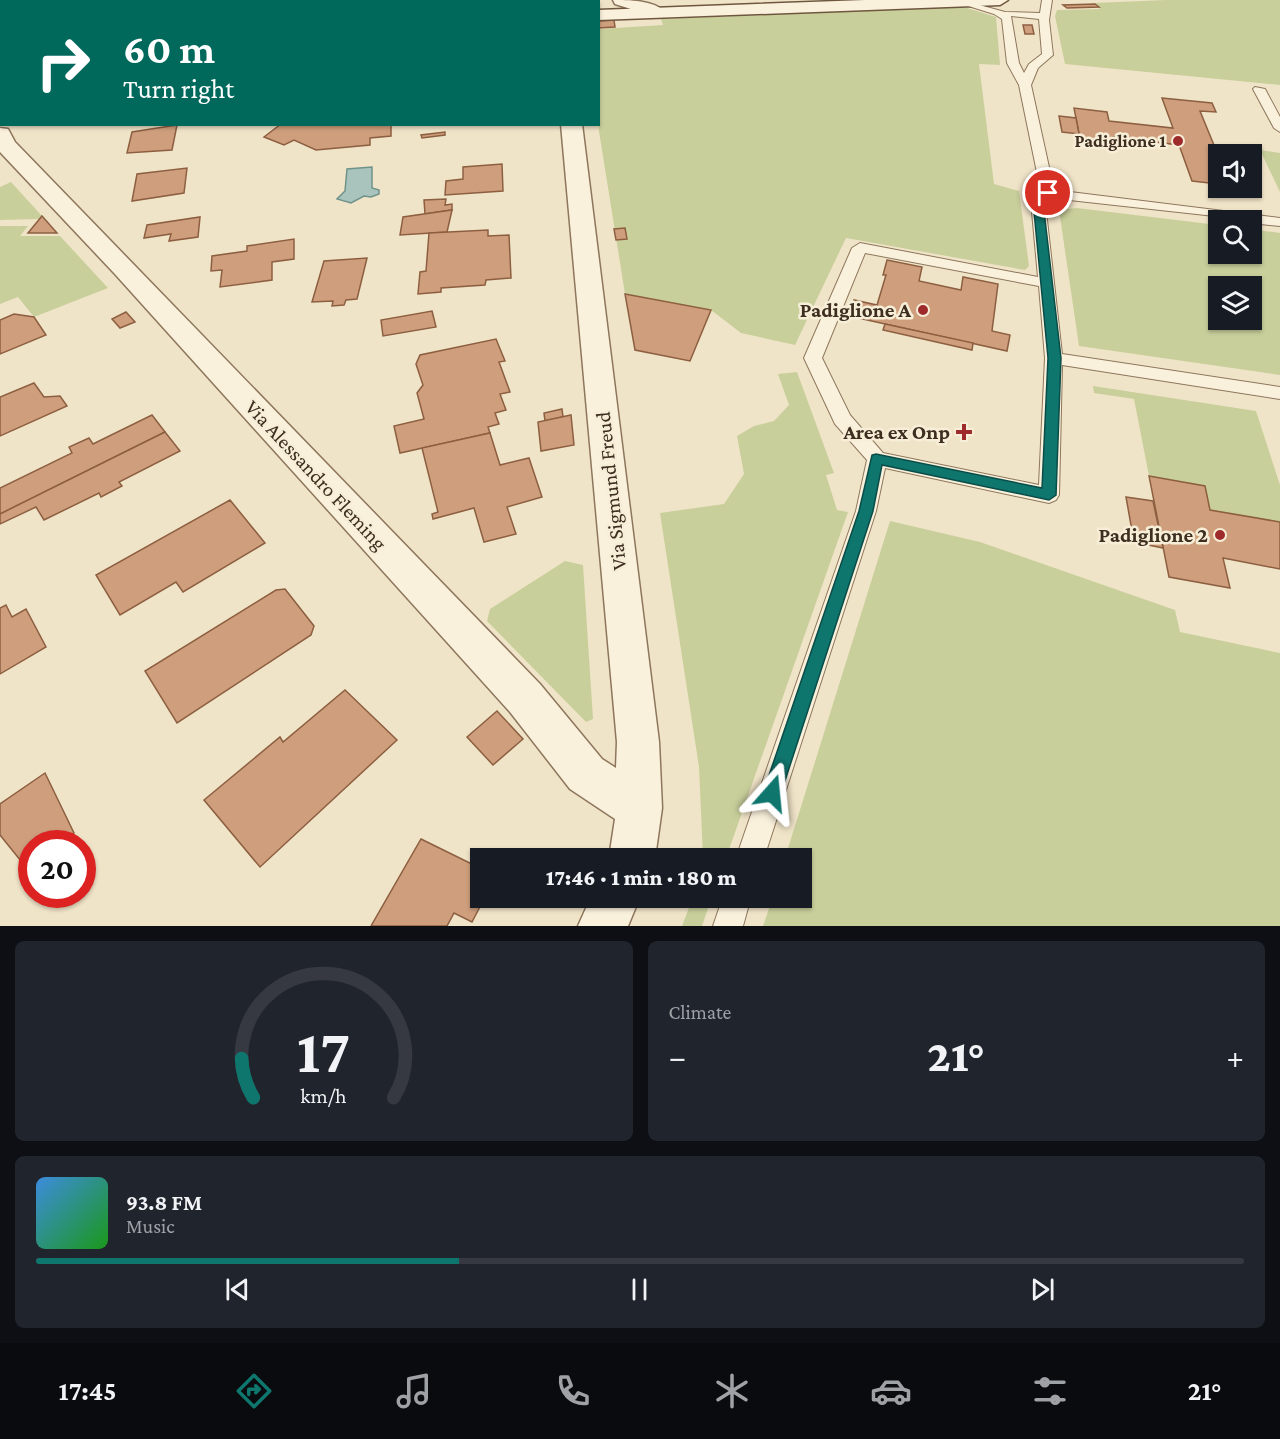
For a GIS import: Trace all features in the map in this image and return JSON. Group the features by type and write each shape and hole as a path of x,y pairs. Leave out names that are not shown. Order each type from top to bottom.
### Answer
{"street":[{"path":"621,0 656,12"},
{"path":"600,15 854,2 965,2 1005,10"},
{"name":"Via Sigmund Freud","path":"571,126 638,742 639,807 633,848"},
{"name":"Via Alessandro Fleming","path":"0,134 5,145 123,267 525,698 586,774 639,807"},
{"path":"603,926 611,908"}],"lane":[{"path":"1042,18 1047,0"},
{"path":"1005,10 1018,5"},
{"path":"1025,85 1033,66 1048,55 1042,18 1034,5"},
{"path":"1005,10 1042,18"},
{"path":"1005,10 1013,63 1025,85 1048,193"},
{"path":"1259,89 1280,128"},
{"path":"1047,284 860,248 813,358 842,419 876,459 1049,495 1054,358 1047,284 1038,201 1048,193 1280,222"},
{"path":"1054,358 1280,393"},
{"path":"753,848 866,511 876,459"},
{"path":"728,926 734,908"}],"green space":[{"path":"1166,0 1280,0 1280,85 1065,64 1055,16 1057,10 1100,9 1093,3"},
{"path":"964,7 996,17 1000,65 979,64 994,184 1019,191 1029,266 1025,270 846,238 795,345 741,333 711,310 625,294 598,126 600,126 600,29 663,25 661,19"},
{"path":"1262,150 1280,153 1280,192 1262,154"},
{"path":"11,182 42,216 39,219 0,220 0,187"},
{"path":"1077,208 1208,224 1208,264 1262,264 1262,231 1280,233 1280,375 1079,346 1059,210"},
{"path":"0,226 28,226 20,236 60,236 108,288 34,317 18,297 0,304"},
{"path":"797,372 834,473 826,475 837,510 848,512 730,848 703,848 699,767 660,513 724,504 744,474 737,436 754,426 774,421 789,405 778,374"},
{"path":"1093,386 1256,411 1280,485 1280,522 1210,510 1204,486 1149,476 1134,399 1094,393"},
{"path":"890,521 980,542 1175,610 1180,632 1280,653 1280,926 763,926 769,908 812,908 812,848 788,848"},
{"path":"565,561 583,565 593,719 586,722 487,621 490,609"},
{"path":"689,908 708,908 702,926 682,926"}],"water":[{"path":"372,167 372,188 379,190 379,194 371,197 364,196 351,203 337,199 345,191 347,169"}],"building":[{"path":"1095,4 1099,7 1067,8 1063,5"},
{"path":"614,20 615,27 600,28 600,21"},
{"path":"1023,25 1032,25 1034,34 1025,34"},
{"name":"Padiglione 1","path":"1162,98 1212,103 1216,112 1200,111 1214,144 1208,144 1208,183 1192,181 1179,145 1113,137 1116,148 1081,144 1074,108 1107,112 1109,121 1173,128"},
{"path":"1059,116 1076,118 1079,134 1062,132"},
{"path":"177,126 172,150 127,153 132,132"},
{"path":"278,126 391,126 391,136 370,138 370,145 316,150 294,140 284,145 264,137"},
{"path":"445,132 445,135 422,138 421,135"},
{"path":"502,164 503,191 445,195 446,181 463,179 463,167"},
{"path":"187,168 184,193 132,201 137,174"},
{"path":"446,199 445,205 452,204 452,210 425,214 424,200"},
{"path":"452,210 447,232 400,235 403,217"},
{"path":"42,216 57,233 28,233"},
{"path":"200,217 198,237 169,241 171,234 144,238 147,225"},
{"path":"625,228 627,239 616,240 614,229"},
{"path":"488,230 488,236 509,235 511,278 486,280 485,285 441,288 441,292 418,294 420,272 426,271 429,233"},
{"path":"294,239 294,259 272,262 272,280 220,287 222,270 211,271 212,256 247,251 247,246"},
{"path":"367,258 357,299 346,300 344,305 332,306 333,301 312,302 324,261"},
{"name":"Padiglione A","path":"887,260 922,267 919,281 961,290 963,277 998,284 992,331 1010,335 1007,351 849,316 854,300 877,305 886,275 883,275"},
{"path":"625,294 711,310 690,361 635,350"},
{"path":"432,311 436,327 383,336 381,320"},
{"path":"126,312 135,322 120,328 112,319"},
{"path":"14,314 34,317 46,335 0,354 0,320"},
{"path":"885,324 973,343 972,350 883,330"},
{"path":"496,339 505,361 499,362 510,392 500,394 506,410 495,413 499,424 488,427 490,433 400,453 394,426 424,419 417,393 423,385 416,364 420,355"},
{"path":"34,383 44,397 60,396 67,406 0,436 0,397"},
{"path":"562,409 563,417 545,421 544,413"},
{"path":"152,415 165,432 0,514 0,488 72,453 69,447 89,438 93,444"},
{"path":"571,415 574,445 541,451 538,422"},
{"path":"165,432 180,451 119,482 122,486 101,497 99,493 44,520 36,507 0,524 0,514"},
{"path":"490,433 500,465 529,458 542,497 507,507 516,534 484,542 474,508 433,519 432,514 438,512 422,448"},
{"name":"Padiglione 2","path":"1149,476 1205,486 1210,510 1280,522 1280,569 1223,558 1230,588 1169,577"},
{"path":"1126,497 1153,501 1163,548 1134,542"},
{"path":"230,500 265,543 183,592 176,582 120,615 96,575"},
{"path":"285,589 314,626 311,635 177,723 145,671 276,590"},
{"path":"6,605 12,617 26,609 46,647 0,674 0,608"},
{"path":"345,690 397,740 260,867 204,800 280,737 283,742"},
{"path":"497,711 523,739 493,765 467,737"},
{"path":"45,773 73,830 18,830 18,857 0,835 0,804"},
{"path":"421,839 470,863 470,908 479,908 472,922 454,913 447,926 371,926"}],"place":[{"name":"Padiglione 1","path":"1178,141"},
{"name":"Padiglione A","path":"923,310"},
{"name":"Area ex Onp","path":"964,432"},
{"name":"Padiglione 2","path":"1220,535"}],"route":[{"path":"772,793 866,511 876,459 1049,495 1054,358 1038,201 1048,193"}]}
